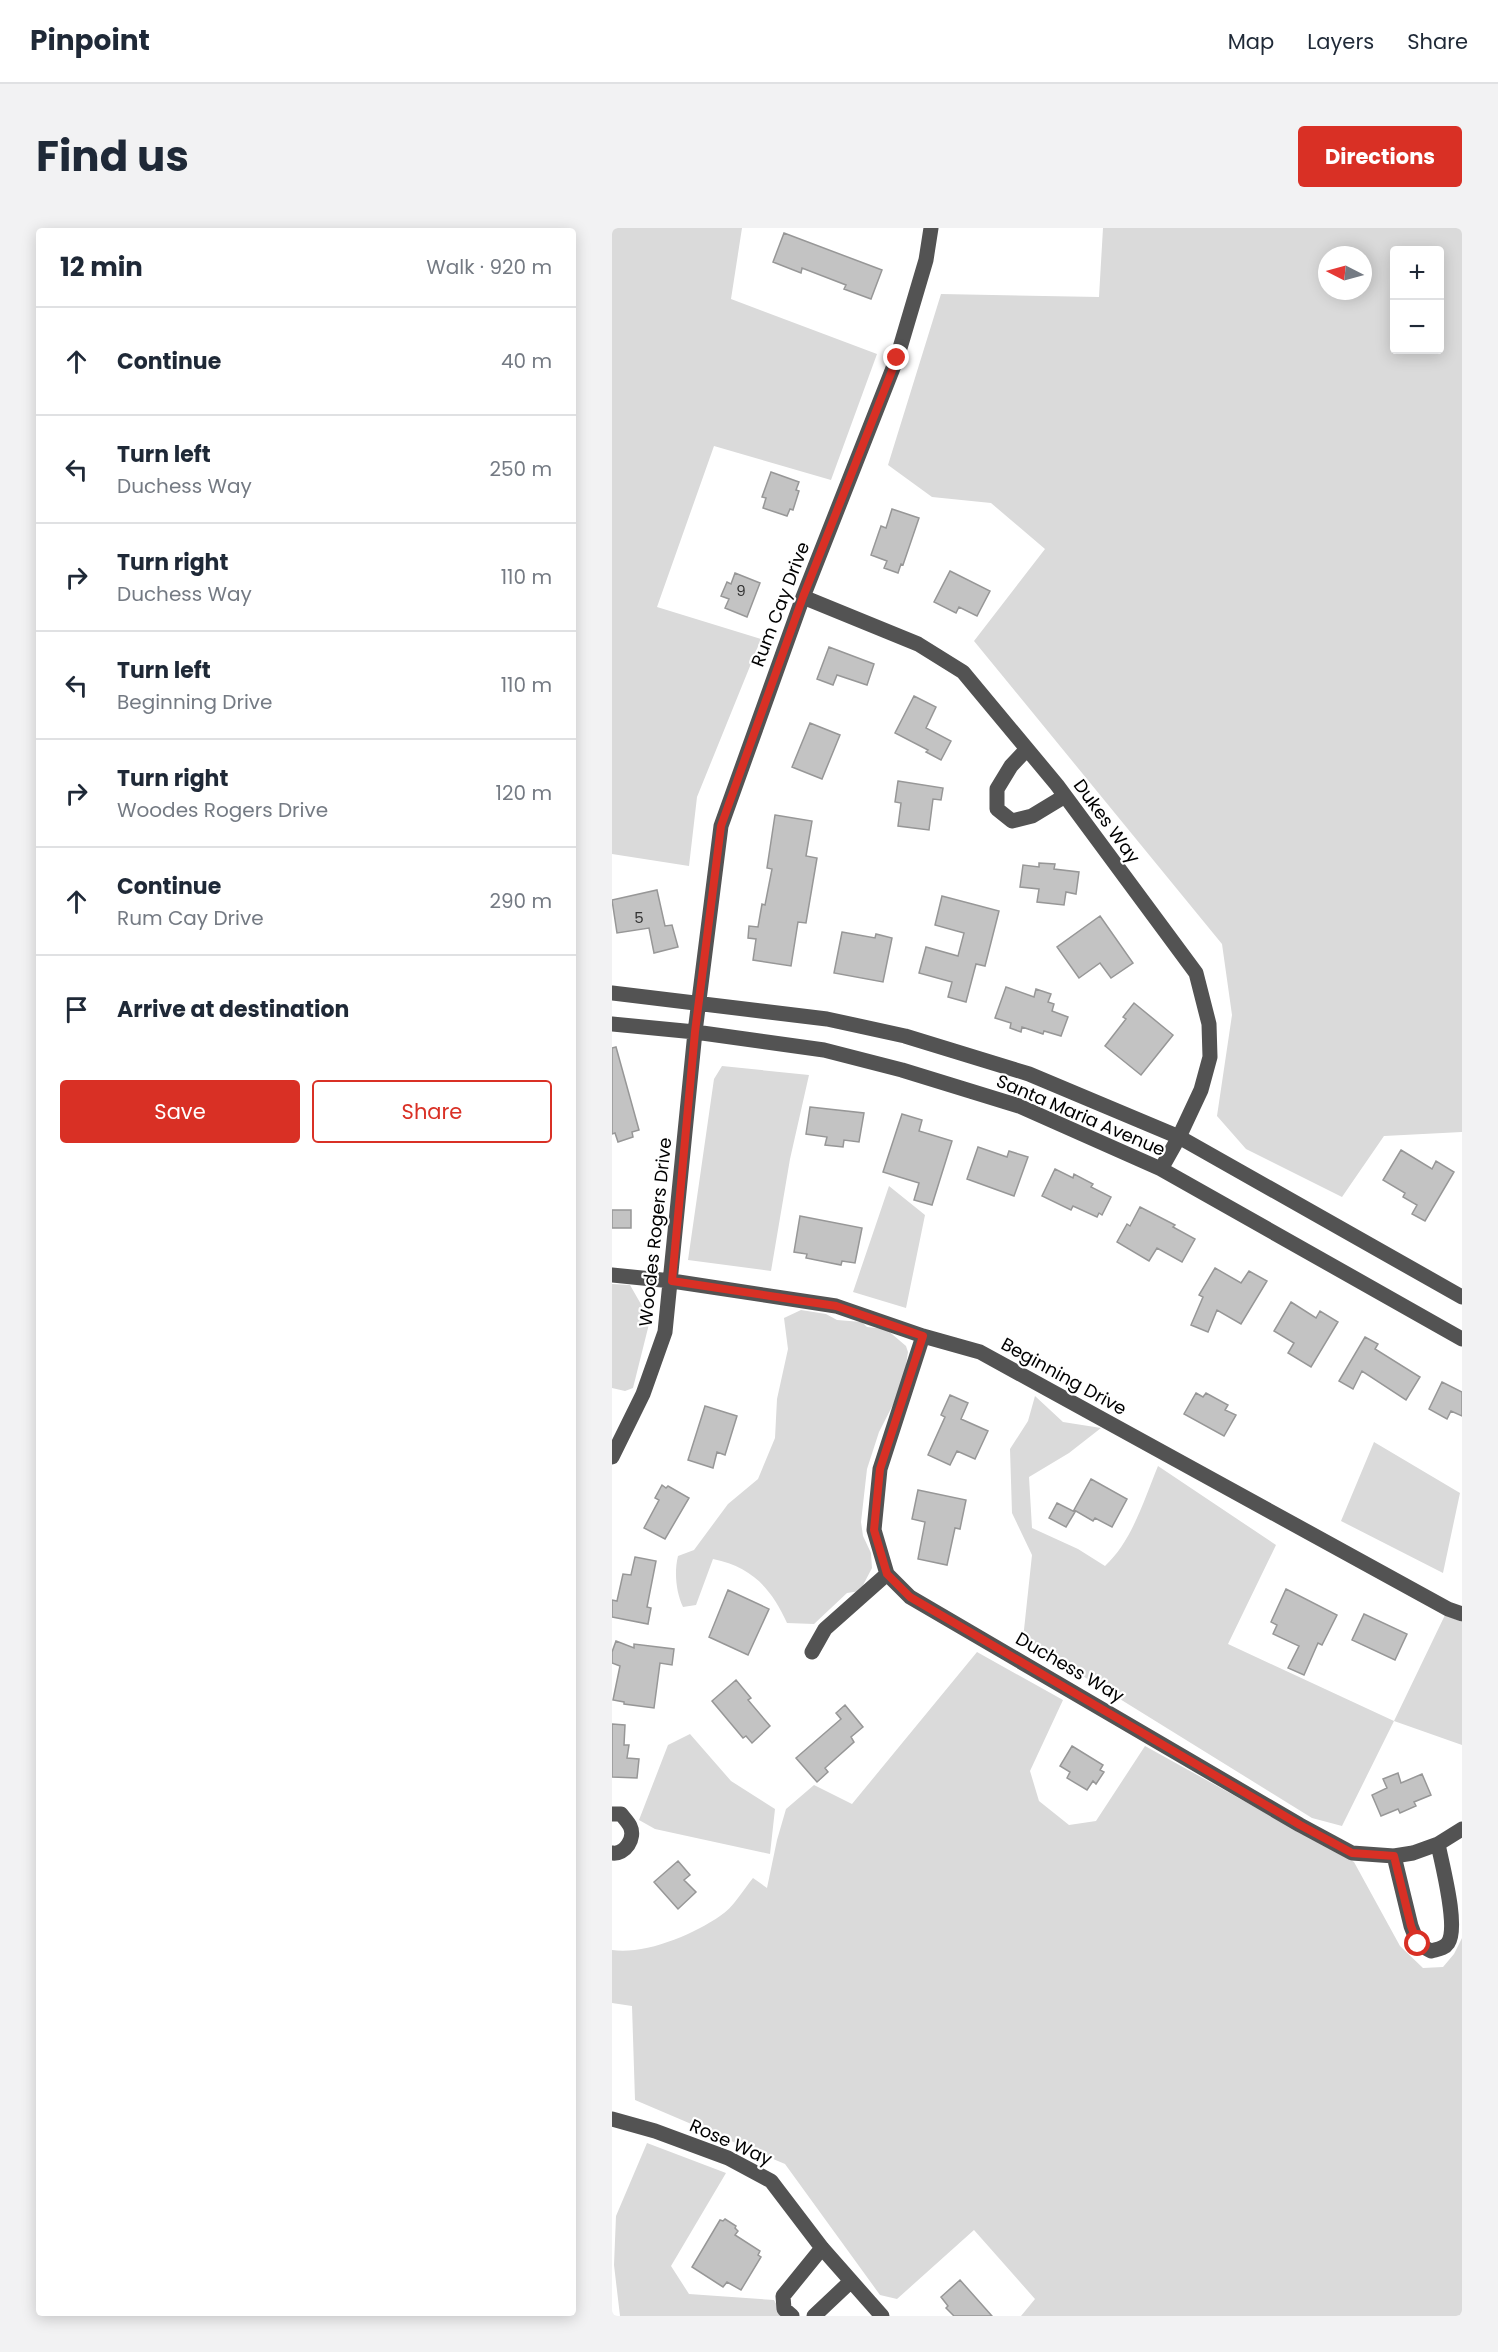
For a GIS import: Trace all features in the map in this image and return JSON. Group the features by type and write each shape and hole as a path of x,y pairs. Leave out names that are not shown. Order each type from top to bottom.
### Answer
{"street":[{"name":"Rum Cay Drive","path":"699,1002 721,826 803,597 897,358 926,260 931,228"},
{"name":"Dukes Way","path":"803,597 918,644 963,672 1065,796 1196,973 1209,1024 1210,1057 1201,1090 1161,1169"},
{"path":"1027,749 1011,766 997,789 997,809 1012,821 1032,816 1065,796"},
{"name":"Santa Maria Avenue","path":"612,993 827,1019 905,1036 1029,1074 1179,1137 1462,1297"},
{"name":"Woodes Rogers Drive","path":"612,1457 643,1394 665,1332 699,1002"},
{"name":"Santa Maria Avenue","path":"612,1024 695,1032 824,1050 902,1070 1019,1106 1161,1169 1462,1339"},
{"name":"Beginning Drive","path":"612,1275 672,1281 836,1306 923,1336 980,1352 1448,1610 1462,1614"},
{"name":"Duchess Way","path":"923,1336 880,1469 874,1530 887,1574 910,1597 1300,1825 1352,1853 1394,1856 1413,1853 1438,1844 1462,1829"},
{"path":"812,1652 825,1629 887,1574"},
{"path":"612,1814 621,1815 631,1827 632,1837 625,1850 619,1854 612,1853"},
{"path":"1394,1856 1411,1926 1418,1944 1431,1951 1444,1948 1450,1941 1453,1927 1438,1844"},
{"name":"Rose Way","path":"612,2119 655,2131 728,2158 771,2181 822,2248 882,2316"},
{"path":"792,2316 784,2309 783,2296 822,2248"},
{"path":"814,2316 850,2282"}],"shaded area":[{"path":"612,228 742,228 731,299 877,354 831,480 714,446 657,607 761,639 697,797 689,866 612,854"},
{"path":"1103,228 1462,228 1462,1132 1384,1136 1342,1197 1246,1149 1217,1116 1232,1015 1222,944 974,641 1045,549 991,503 932,497 888,465 941,294 1099,297"},
{"path":"722,1066 809,1075 790,1159 771,1271 688,1260 714,1079"},
{"path":"889,1186 925,1215 906,1308 853,1292"},
{"path":"612,1284 630,1285 650,1320 633,1388 625,1391 612,1388"},
{"path":"801,1310 826,1314 837,1320 862,1322 867,1327 886,1329 906,1346 908,1352 903,1385 879,1432 867,1469 861,1522 863,1536 871,1553 872,1568 860,1591 847,1593 814,1624 787,1623 774,1599 759,1581 739,1567 713,1559 696,1605 683,1607 676,1582 678,1556 694,1550 728,1504 758,1479 775,1438 777,1399 788,1349 784,1318"},
{"path":"1035,1396 1063,1422 1101,1428 1069,1453 1029,1477 1032,1528 1078,1549 1105,1566 1123,1545 1130,1532 1158,1466 1276,1545 1228,1644 1394,1721 1342,1826 1312,1818 1023,1639 1032,1555 1012,1513 1010,1449 1028,1421"},
{"path":"1374,1442 1460,1493 1443,1573 1341,1521"},
{"path":"1445,1615 1462,1622 1462,1745 1394,1721"},
{"path":"977,1652 1063,1700 1030,1771 1039,1801 1069,1825 1096,1821 1145,1746 1354,1862 1400,1946 1423,1968 1443,1967 1454,1954 1462,1938 1462,2316 1021,2316 1035,2299 974,2230 897,2299 880,2295 785,2164 635,2100 632,2006 612,2003 612,1950 625,1951 653,1946 696,1930 725,1913 753,1878 767,1888 786,1809 814,1785 852,1804"},
{"path":"690,1734 731,1781 775,1809 770,1854 655,1829 639,1820 668,1745"},
{"path":"647,2143 726,2173 671,2266 689,2294 774,2300 783,2316 620,2316 614,2265 616,2216"}],"building":[{"path":"784,233 882,270 871,299 844,289 846,285 802,268 801,273 773,262"},
{"path":"771,472 799,482 796,490 799,491 793,510 790,509 787,516 763,508 766,498 762,497"},
{"path":"892,509 919,518 903,565 901,564 898,573 884,568 887,561 871,555 881,526 886,528"},
{"path":"950,571 990,591 977,616 959,607 956,613 934,602"},
{"path":"735,573 760,583 747,617 725,608 729,599 721,596 727,582 731,584"},
{"path":"829,647 874,664 867,685 837,675 833,685 817,679"},
{"path":"914,696 936,707 926,728 951,741 941,760 926,752 928,750 895,733"},
{"path":"810,723 840,735 822,779 792,767"},
{"path":"898,781 943,788 941,800 933,799 929,830 898,826 901,803 895,802"},
{"path":"775,815 812,821 806,856 817,858 806,923 798,922 791,966 753,960 756,939 748,938 749,926 758,927 762,904 765,905 772,869 767,868"},
{"path":"1039,863 1055,864 1054,869 1079,872 1076,894 1066,892 1064,905 1037,902 1039,889 1020,887 1023,865 1039,867"},
{"path":"657,890 665,926 672,925 678,947 654,953 649,928 617,933 612,900"},
{"path":"942,896 999,911 985,966 976,964 966,1002 948,997 952,982 919,973 926,947 958,956 964,933 935,925"},
{"path":"1100,916 1133,963 1111,978 1100,963 1079,978 1057,947"},
{"path":"842,932 875,938 876,934 892,938 883,982 834,973"},
{"path":"1006,987 1034,997 1036,989 1051,994 1048,1002 1054,1004 1052,1011 1068,1017 1061,1036 1044,1031 1043,1034 1022,1027 1021,1032 1010,1028 1011,1023 995,1018"},
{"path":"1134,1003 1173,1035 1141,1075 1105,1046 1126,1019 1123,1017"},
{"path":"616,1047 639,1130 632,1132 633,1137 618,1142 615,1133 612,1134 612,1048"},
{"path":"810,1107 864,1113 859,1142 844,1140 843,1147 825,1145 827,1137 806,1134"},
{"path":"902,1114 922,1120 919,1131 952,1141 932,1205 914,1200 919,1183 883,1172"},
{"path":"978,1147 1007,1157 1009,1151 1028,1157 1014,1196 967,1179"},
{"path":"1401,1150 1432,1169 1436,1161 1454,1172 1425,1221 1412,1214 1417,1205 1403,1197 1405,1193 1383,1180"},
{"path":"1055,1169 1073,1178 1074,1174 1093,1184 1091,1187 1111,1197 1102,1215 1099,1213 1097,1217 1073,1206 1071,1210 1042,1196"},
{"path":"1140,1207 1175,1225 1173,1227 1195,1239 1182,1262 1157,1248 1149,1261 1117,1242 1127,1224 1130,1226"},
{"path":"612,1210 631,1210 631,1228 612,1228"},
{"path":"800,1216 862,1228 855,1263 842,1261 841,1265 806,1258 807,1254 794,1252"},
{"path":"1215,1268 1241,1283 1249,1271 1267,1281 1241,1324 1217,1310 1208,1332 1191,1325 1203,1297 1199,1295"},
{"path":"1291,1302 1316,1318 1320,1311 1338,1322 1311,1367 1288,1353 1294,1343 1274,1331"},
{"path":"1365,1337 1378,1344 1375,1349 1420,1377 1406,1400 1362,1371 1353,1389 1339,1381"},
{"path":"1442,1382 1462,1392 1462,1416 1451,1411 1447,1419 1429,1409"},
{"path":"1196,1393 1203,1397 1206,1393 1228,1405 1225,1410 1236,1415 1224,1436 1184,1414"},
{"path":"950,1395 968,1403 961,1419 988,1431 975,1459 957,1451 950,1465 928,1455 945,1417 941,1415"},
{"path":"705,1406 737,1416 725,1455 717,1452 713,1468 688,1460"},
{"path":"1091,1479 1127,1499 1112,1527 1095,1518 1093,1521 1074,1510"},
{"path":"662,1485 689,1498 665,1539 644,1528 659,1500 655,1498"},
{"path":"918,1490 966,1500 960,1529 955,1528 947,1565 918,1559 925,1522 912,1519"},
{"path":"1057,1503 1075,1512 1066,1527 1049,1518"},
{"path":"635,1557 656,1561 647,1607 651,1608 648,1624 612,1617 612,1600 617,1601 623,1574 631,1575"},
{"path":"1286,1589 1337,1615 1322,1645 1318,1643 1304,1675 1288,1668 1299,1646 1273,1634 1277,1625 1271,1622"},
{"path":"728,1590 769,1609 748,1655 709,1637"},
{"path":"1364,1614 1407,1634 1395,1660 1352,1640"},
{"path":"616,1641 634,1648 634,1644 674,1649 672,1665 660,1663 654,1708 624,1704 624,1702 613,1700 620,1666 612,1663 612,1652"},
{"path":"736,1680 751,1698 748,1700 770,1726 752,1743 746,1736 743,1738 712,1701"},
{"path":"845,1705 863,1727 851,1737 854,1742 825,1768 828,1772 817,1782 796,1758 841,1719 836,1713"},
{"path":"612,1724 625,1725 624,1745 629,1745 627,1758 639,1759 637,1778 612,1777"},
{"path":"1072,1746 1103,1765 1100,1770 1104,1772 1096,1784 1093,1781 1087,1790 1067,1778 1070,1772 1060,1766"},
{"path":"1398,1773 1401,1783 1422,1774 1431,1795 1414,1802 1416,1806 1400,1813 1398,1809 1381,1816 1372,1795 1387,1788 1383,1779"},
{"path":"678,1861 690,1875 684,1880 696,1892 678,1909 654,1882"},
{"path":"725,2219 736,2226 738,2231 735,2235 760,2251 758,2255 761,2257 741,2290 727,2282 723,2287 692,2267 720,2220"},
{"path":"960,2280 992,2316 954,2316 946,2308 948,2306 941,2297"}],"route":[{"path":"897,358 803,597 721,826 695,1032 672,1281 836,1306 923,1336 880,1469 874,1530 887,1574 910,1597 1300,1825 1352,1853 1394,1856 1411,1926 1418,1944"}]}
